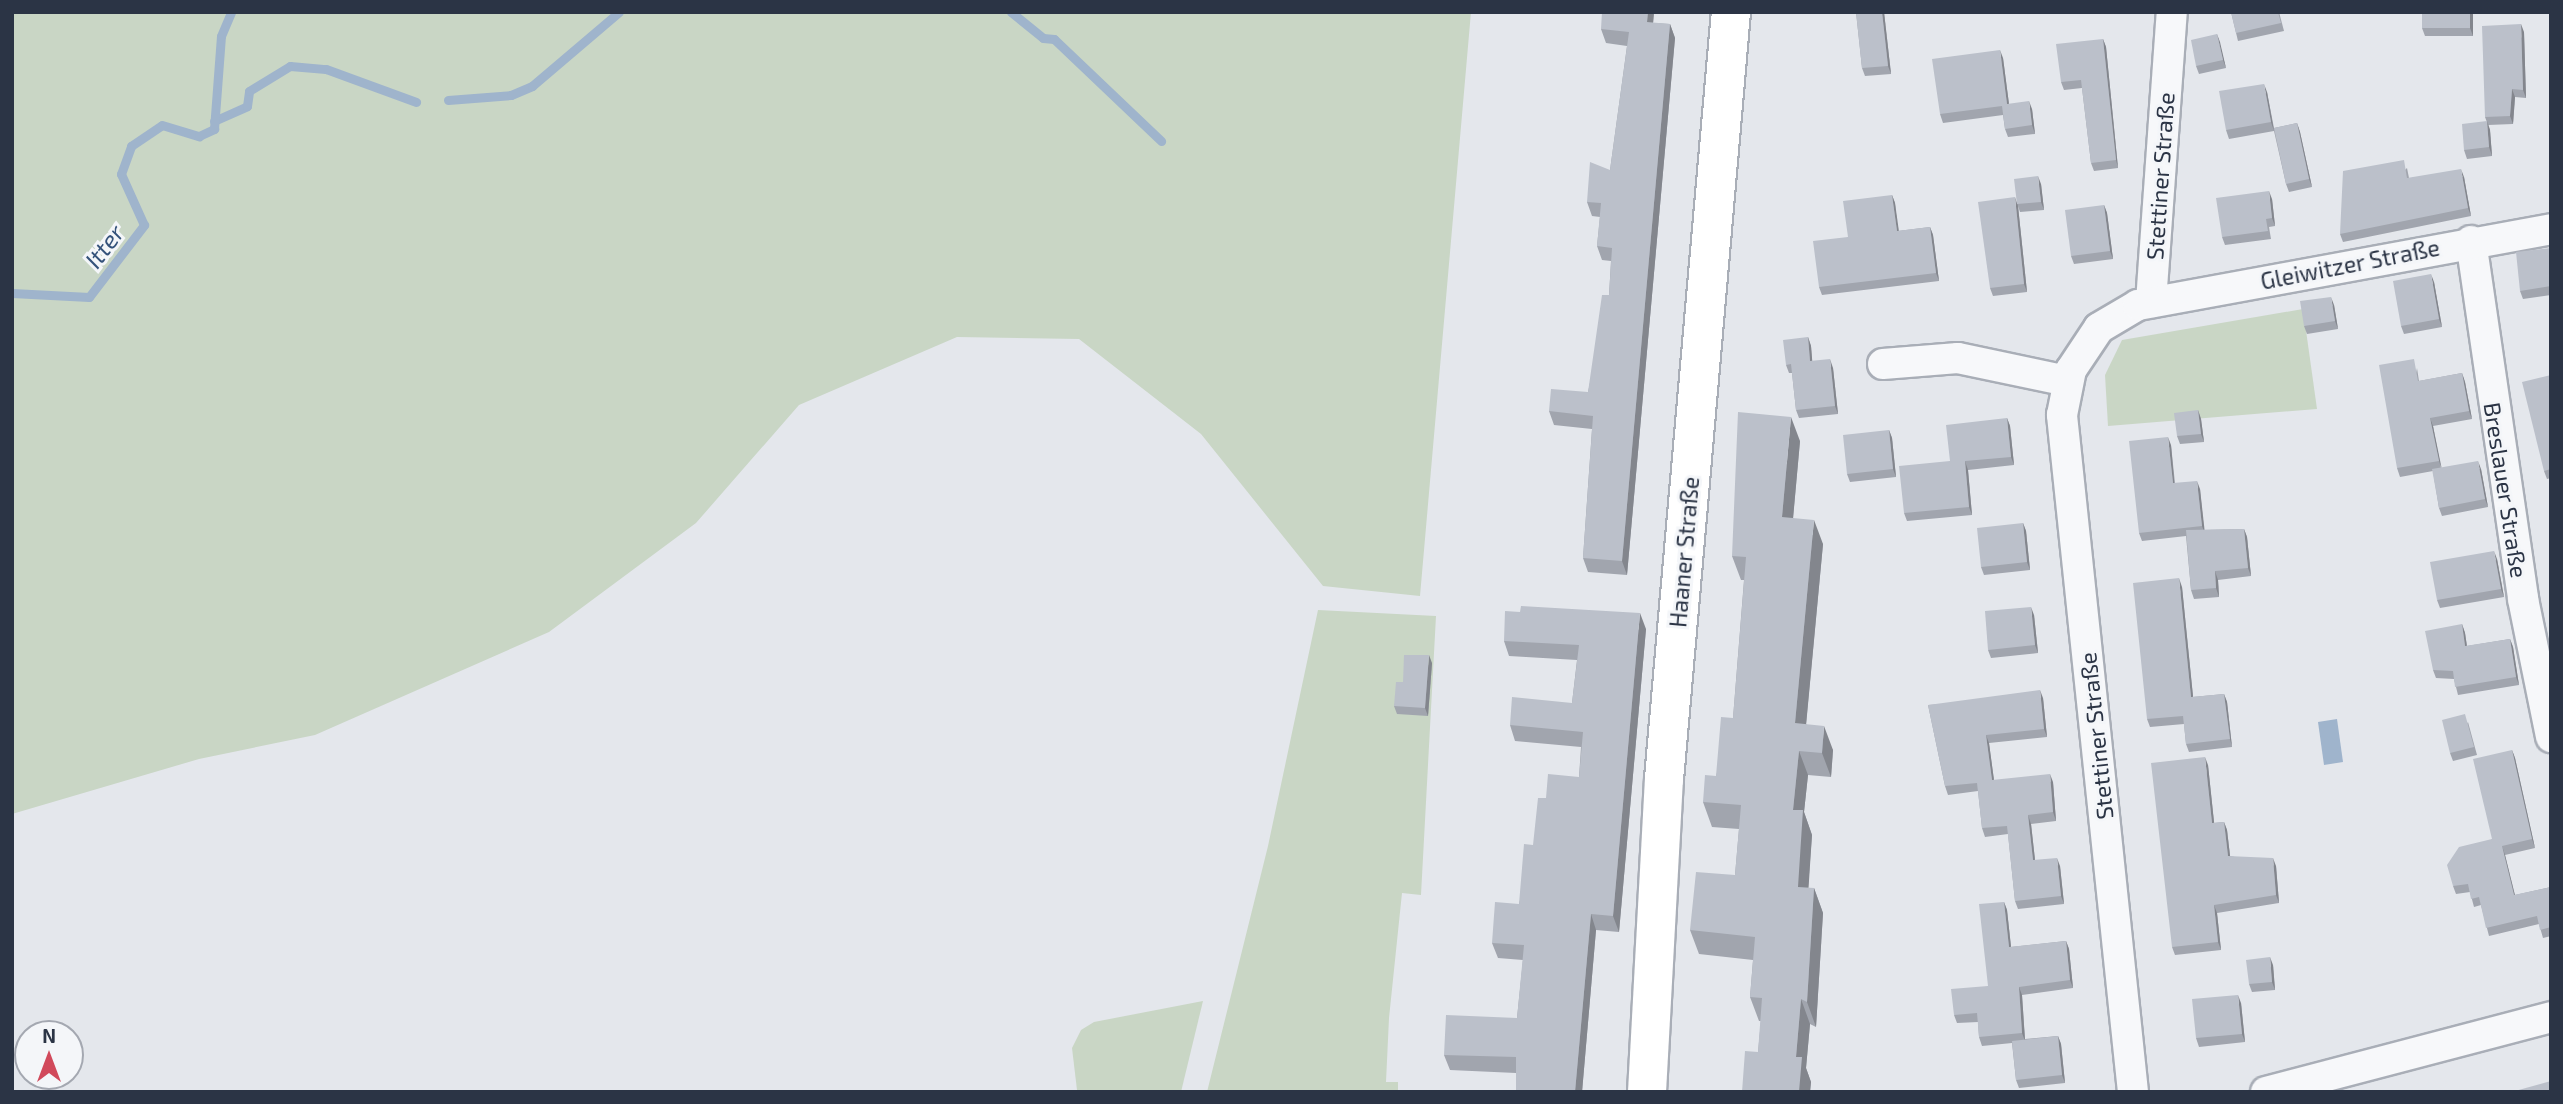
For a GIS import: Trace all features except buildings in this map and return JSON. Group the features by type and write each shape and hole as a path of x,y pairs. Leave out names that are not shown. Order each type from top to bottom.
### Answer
{"main road":[{"name":"Haaner Straße","path":"1647,1092 1664,779 1731,12"}],"street":[{"name":"Stettiner Straße","path":"2133,1092 2062,415 2067,381 2099,328 2151,302 2172,12"},
{"name":"Gleiwitzer Straße","path":"2151,302 2471,241 2551,229"},
{"name":"Breslauer Straße","path":"2471,241 2519,573 2551,737"},
{"path":"1883,364 1958,358 2067,381"},
{"path":"2266,1092 2551,1017"}],"green space":[{"path":"12,12 1471,12 1420,596 1323,586 1201,434 1079,339 957,337 799,405 696,523 549,632 315,735 199,759 12,814"},
{"path":"2303,309 2317,409 2108,426 2105,375 2122,340"},
{"path":"1318,610 1436,616 1421,895 1402,893 1389,1018 1386,1082 1398,1082 1398,1092 1207,1092 1268,846"},
{"path":"1203,1001 1181,1092 1077,1090 1072,1048 1081,1030 1094,1022"}],"water":[{"path":"2337,719 2343,762 2324,765 2318,722"}],"waterway":[{"name":"Itter","path":"12,293 89,297 144,225 121,174 131,146 162,125 199,136 214,129 221,36 231,12"},
{"path":"448,100 511,95 532,86 619,12"},
{"path":"1011,12 1043,38 1054,39 1161,141"},
{"path":"214,121 247,106 249,91 290,66 326,69 416,102"}]}
